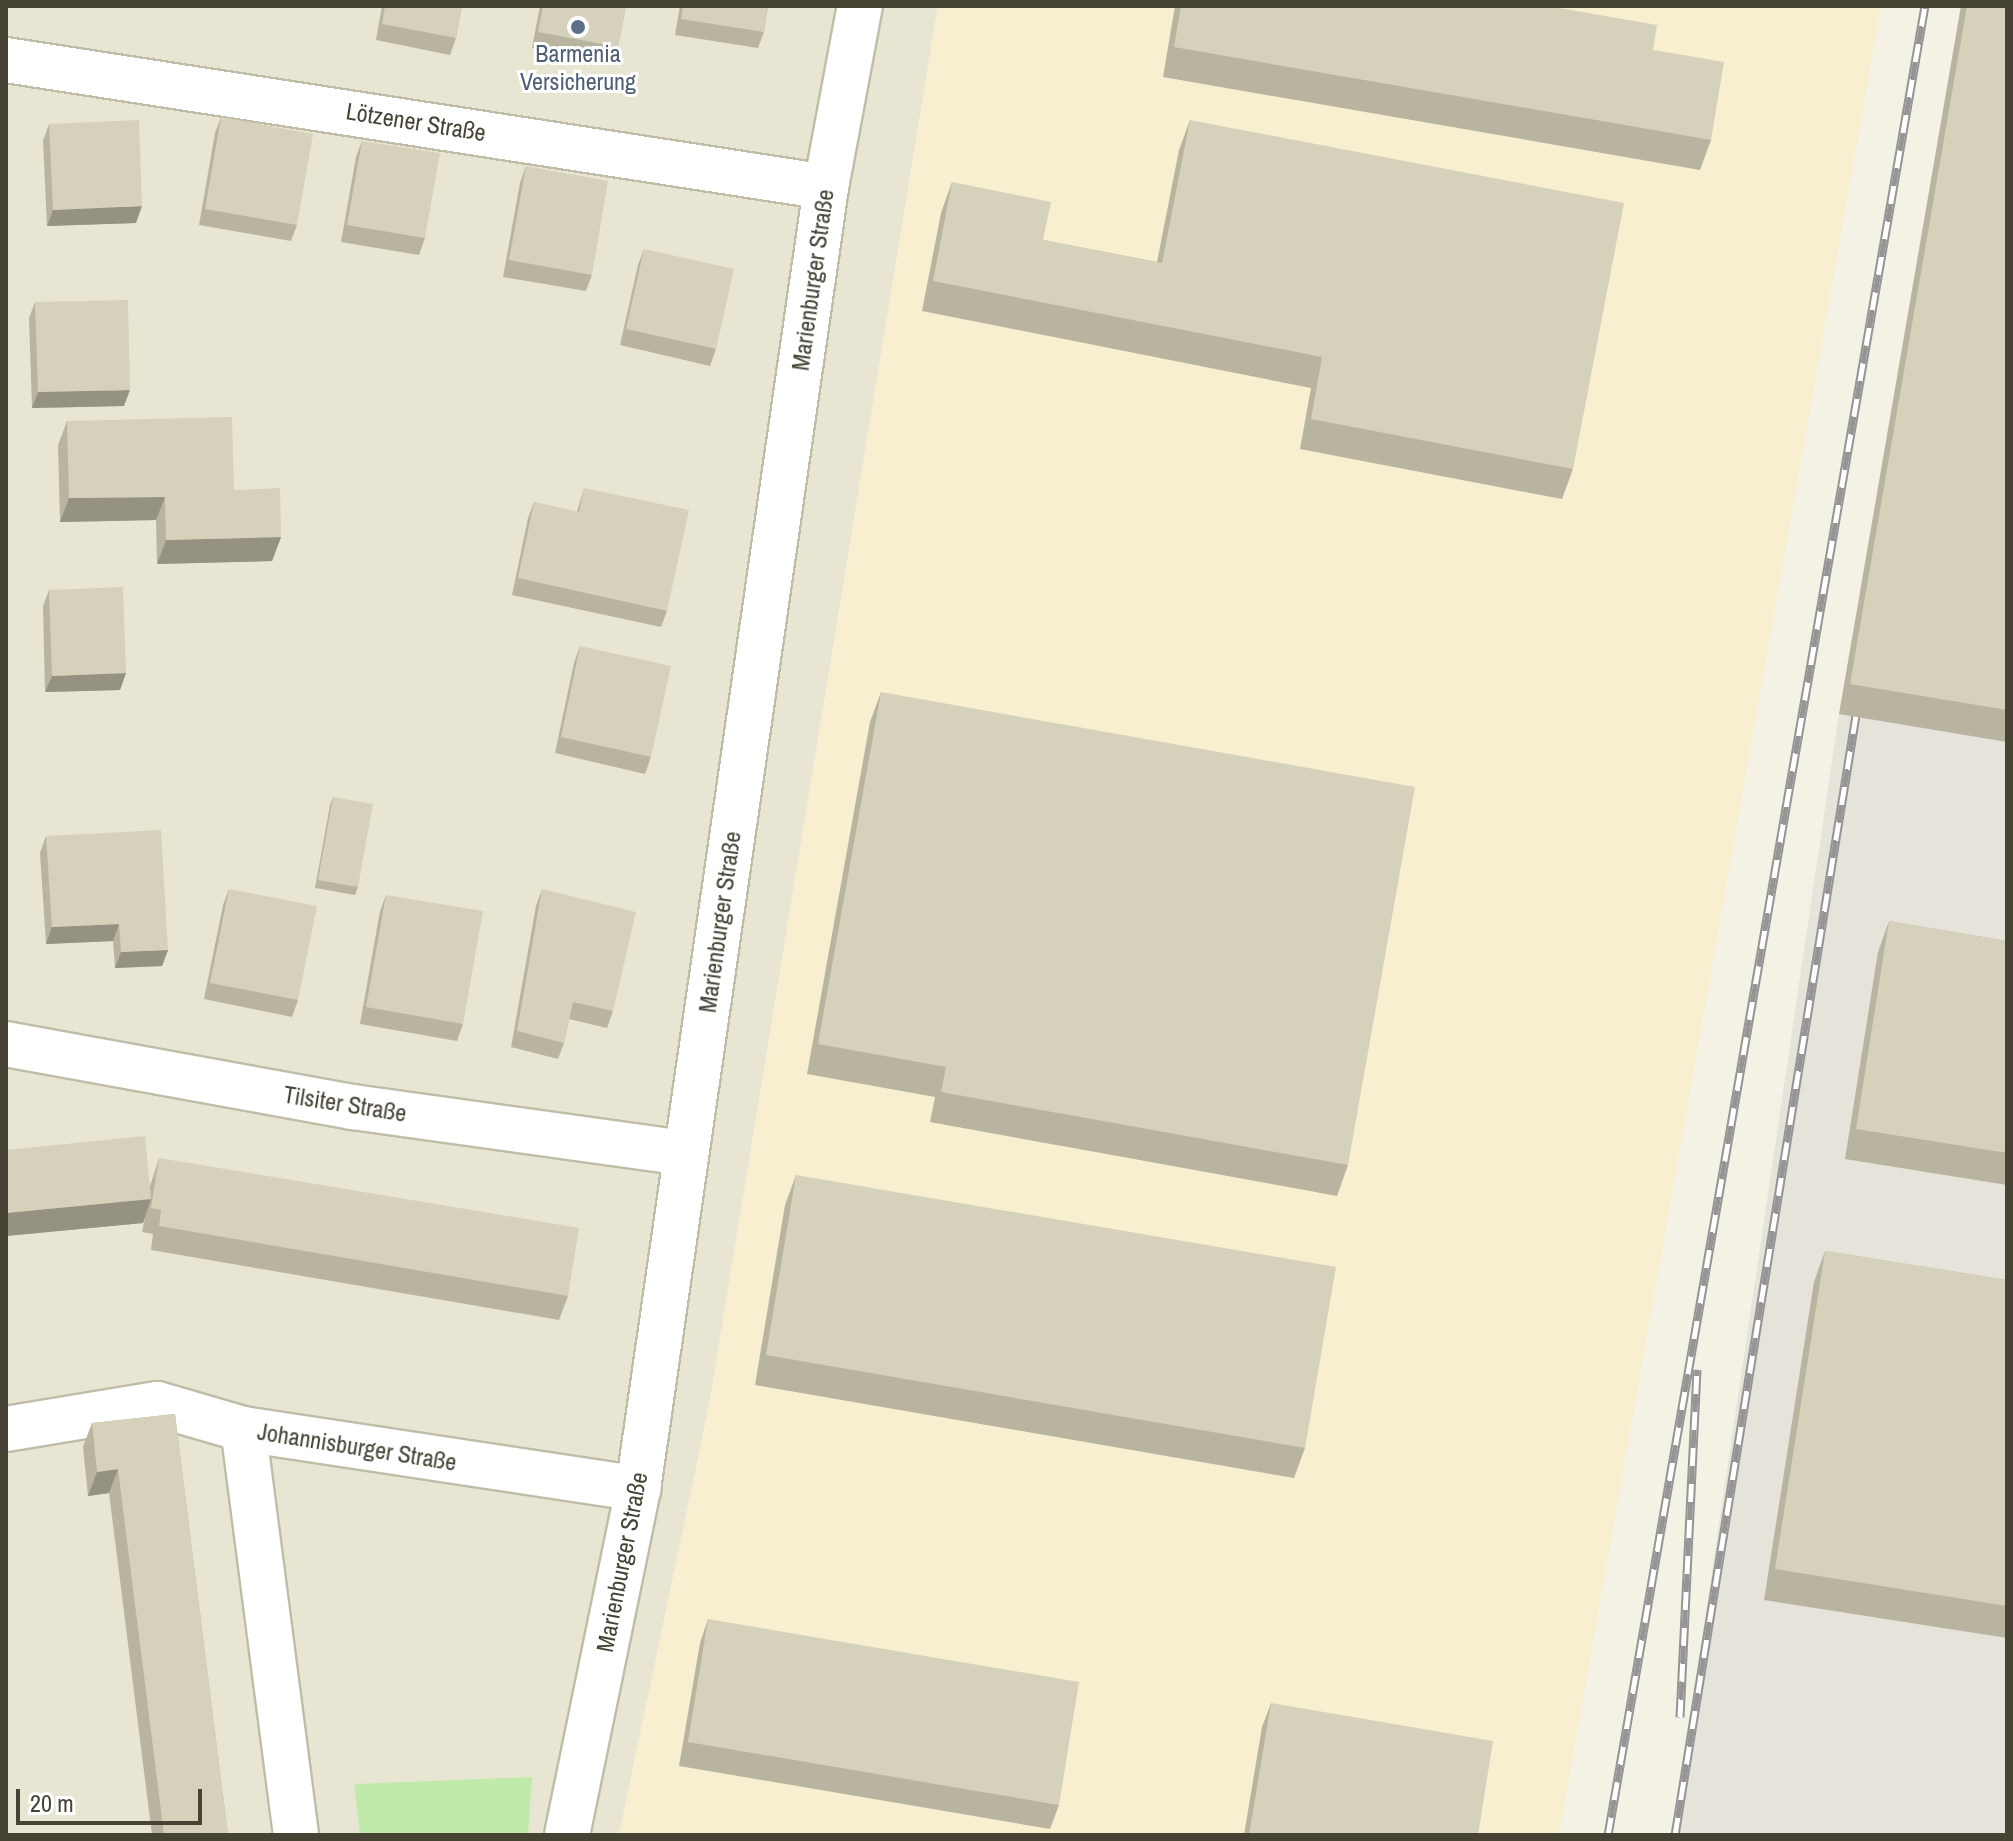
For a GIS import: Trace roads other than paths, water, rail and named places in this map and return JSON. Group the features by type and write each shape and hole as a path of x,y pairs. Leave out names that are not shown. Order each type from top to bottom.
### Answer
{"street":[{"name":"Marienburger Straße","path":"567,1835 638,1489 826,187 860,6"},
{"name":"Lötzener Straße","path":"6,60 826,187"},
{"name":"Tilsiter Straße","path":"6,1044 353,1107 686,1153"},
{"path":"6,1429 157,1404 243,1429"},
{"name":"Johannisburger Straße","path":"296,1835 243,1429 638,1489"}],"railway":[{"path":"1608,1835 1925,6"},
{"path":"1675,1835 1856,715"},
{"path":"1680,1717 1697,1369"}],"place":[{"name":"Barmenia Versicherung","path":"578,27"}]}
